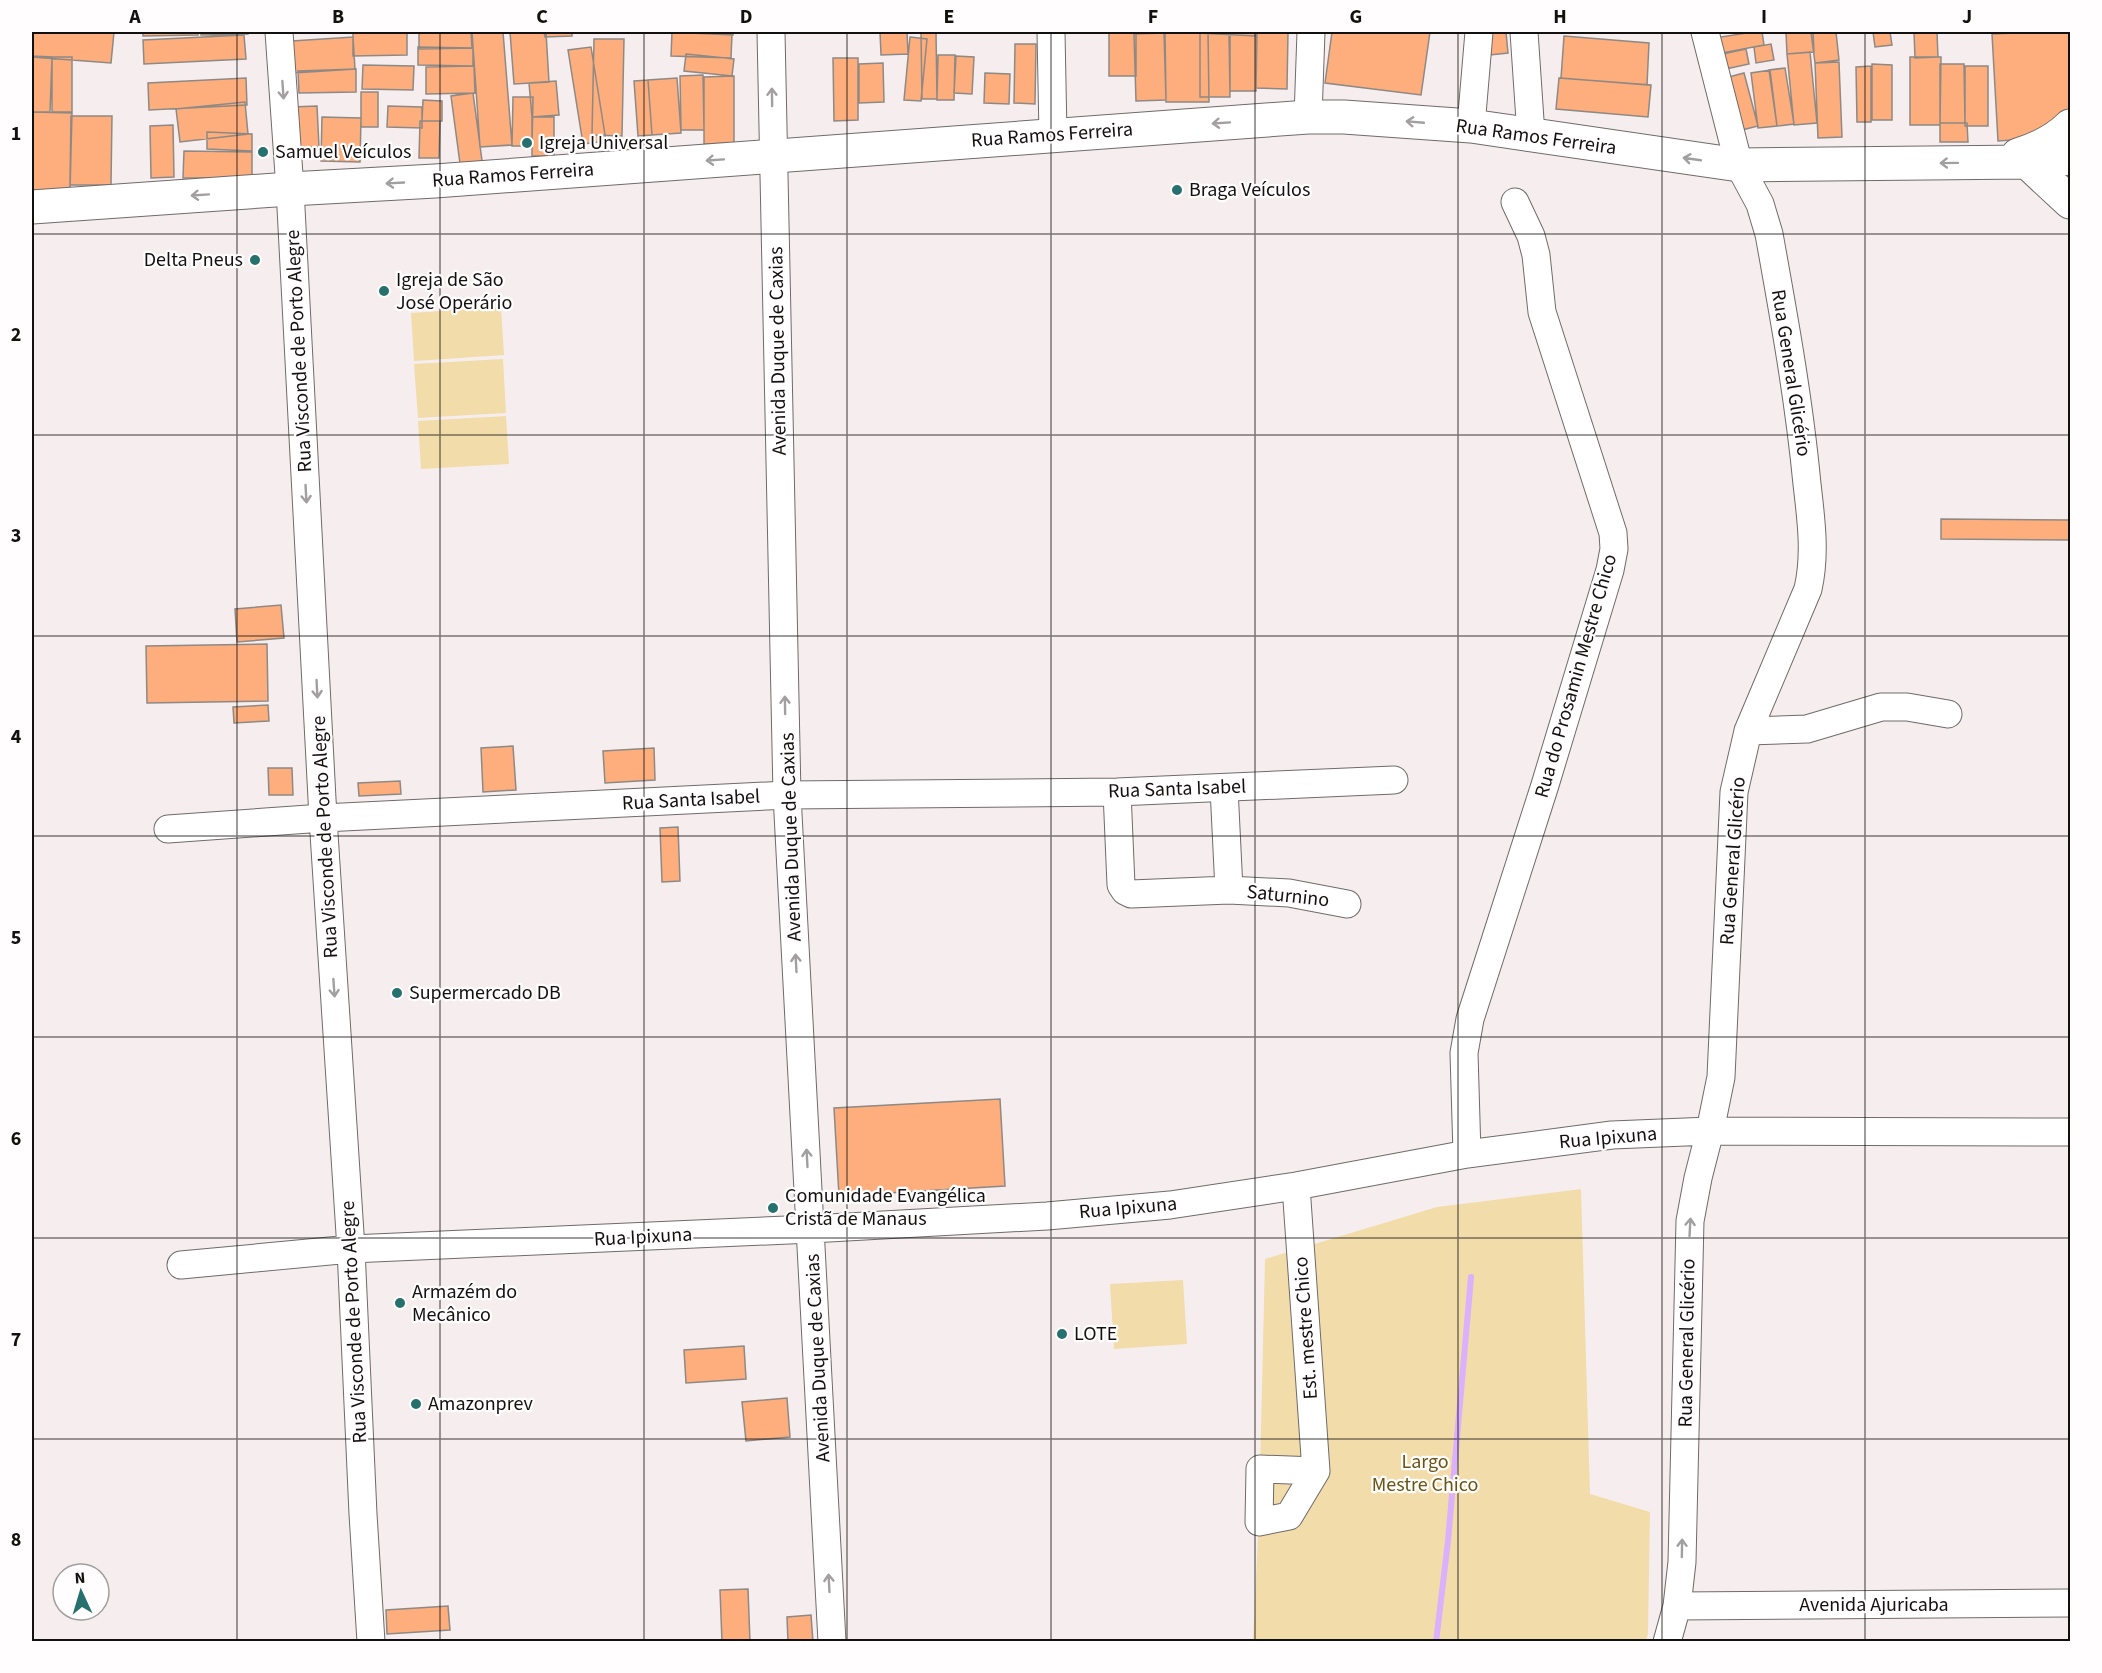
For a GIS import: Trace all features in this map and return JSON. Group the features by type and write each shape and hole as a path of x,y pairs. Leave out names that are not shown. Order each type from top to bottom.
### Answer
{"main road":[{"name":"Rua Ramos Ferreira","path":"32,207 435,181 1308,117 1344,117 1471,126 1739,165 2012,162 2070,158"},
{"path":"2070,126 2064,132 2012,162 2070,202"}],"street":[{"name":"Rua Visconde de Porto Alegre","path":"279,32 290,189 323,818 351,1249 371,1641"},
{"name":"Avenida Duque de Caxias","path":"771,32 787,795 832,1641"},
{"path":"1051,32 1053,135"},
{"path":"1308,117 1311,32"},
{"path":"1471,126 1479,32"},
{"path":"1524,32 1531,135"},
{"name":"Rua General Glicério","path":"1667,1641 1677,1606 1682,1562 1690,1221 1721,1077 1734,792 1748,731 1808,589 1813,546 1801,418 1769,234 1760,204 1739,165 1705,32"},
{"name":"Rua do Prosamin Mestre Chico","path":"1467,1154 1464,1053 1470,1019 1611,570 1614,549 1613,533 1542,312 1536,255 1531,236 1515,202"},
{"path":"1748,731 1807,729 1881,707 1907,706 1948,714"},
{"name":"Rua Santa Isabel","path":"168,829 323,818 787,795 1117,792 1394,780"},
{"name":"Saturnino","path":"1224,788 1229,890"},
{"name":"Saturnino","path":"1117,792 1121,885 1131,894 1229,890 1289,893 1347,904"},
{"name":"Rua Ipixuna","path":"182,1265 351,1249 811,1229 1047,1216 1159,1206 1296,1186 1467,1154 1612,1135 1710,1131 2070,1132"},
{"name":"Est. mestre Chico","path":"1296,1186 1316,1471"},
{"name":"Avenida Ajuricaba","path":"1677,1606 2070,1603"}],"green space":[{"path":"501,307 504,355 414,361 411,313"},
{"path":"503,359 506,413 418,418 414,364"},
{"path":"506,416 509,464 421,469 418,421"},
{"name":"Largo Mestre Chico","path":"1581,1189 1590,1494 1650,1512 1646,1641 1253,1642 1259,1514 1265,1259 1437,1207"},
{"path":"1183,1280 1187,1344 1114,1349 1110,1284"}],"building":[{"path":"32,32 114,32 111,63 32,57"},
{"path":"143,32 198,32 198,35 143,36"},
{"path":"201,32 248,32 248,34 201,35"},
{"path":"353,32 407,32 407,55 353,56"},
{"path":"419,32 471,32 472,48 419,49"},
{"path":"472,32 503,32 512,145 480,147"},
{"path":"510,32 546,32 549,82 514,84"},
{"path":"544,32 572,32 572,36 545,37"},
{"path":"668,32 733,32 733,35"},
{"path":"672,32 732,34 731,58 671,56"},
{"path":"880,32 907,32 908,54 881,55"},
{"path":"921,32 936,32 937,99 922,99"},
{"path":"1109,32 1136,32 1136,76 1109,76"},
{"path":"1165,32 1208,32 1209,102 1166,102"},
{"path":"1178,32 1256,32 1255,36"},
{"path":"1200,32 1229,32 1230,97 1200,97"},
{"path":"1230,32 1256,32 1256,91 1230,91"},
{"path":"1257,32 1288,32 1287,89 1256,88"},
{"path":"1332,32 1430,32 1421,95 1325,83"},
{"path":"1468,32 1506,32 1508,53 1471,57"},
{"path":"1762,32 1764,45 1717,54 1714,38"},
{"path":"1786,32 1813,32 1814,52 1787,54"},
{"path":"1811,32 1836,32 1839,60 1815,63"},
{"path":"1873,32 1890,32 1892,45 1875,47"},
{"path":"1914,32 1937,32 1938,57 1915,58"},
{"path":"2070,32 2070,136 1998,141 1992,34"},
{"path":"1164,33 1166,100 1136,101 1134,34"},
{"path":"244,35 246,59 144,64 143,40"},
{"path":"1564,36 1649,43 1647,85 1561,78"},
{"path":"353,37 355,69 294,73 292,41"},
{"path":"910,37 927,39 921,101 904,100"},
{"path":"594,39 624,39 622,136 592,135"},
{"path":"1015,44 1036,44 1035,104 1014,103"},
{"path":"1771,44 1774,60 1756,63 1754,47"},
{"path":"418,47 473,48 473,66 418,65"},
{"path":"591,47 606,141 583,144 568,50"},
{"path":"1746,49 1749,64 1721,70 1718,55"},
{"path":"1810,52 1817,123 1794,125 1787,54"},
{"path":"686,54 734,59 732,76 684,71"},
{"path":"938,55 955,55 954,100 937,100"},
{"path":"32,56 52,57 50,112 32,112"},
{"path":"956,56 974,57 972,94 954,93"},
{"path":"52,57 72,57 72,112 52,112"},
{"path":"1910,57 1941,57 1940,125 1910,125"},
{"path":"833,58 858,58 858,120 834,121"},
{"path":"1839,62 1842,137 1818,138 1815,63"},
{"path":"883,63 884,102 859,103 859,64"},
{"path":"1872,64 1892,65 1892,120 1872,120"},
{"path":"1940,64 1964,64 1965,123 1940,123"},
{"path":"363,65 414,66 413,90 362,89"},
{"path":"474,66 475,93 426,94 426,67"},
{"path":"1871,66 1871,122 1857,122 1856,67"},
{"path":"1965,66 1988,66 1988,126 1965,126"},
{"path":"1785,68 1794,124 1777,126 1769,70"},
{"path":"356,69 356,92 299,93 298,71"},
{"path":"1770,70 1777,126 1758,128 1751,73"},
{"path":"985,73 1010,74 1009,104 984,103"},
{"path":"1744,73 1758,126 1734,132 1721,79"},
{"path":"703,75 704,130 681,130 680,76"},
{"path":"734,76 734,143 704,144 704,77"},
{"path":"246,78 247,105 149,110 148,83"},
{"path":"677,78 681,133 652,135 648,80"},
{"path":"1559,78 1651,85 1648,117 1556,109"},
{"path":"648,80 652,135 638,136 634,81"},
{"path":"556,81 559,115 532,117 529,83"},
{"path":"361,92 378,92 378,127 361,127"},
{"path":"473,93 483,168 461,171 451,96"},
{"path":"513,97 533,97 532,146 512,146"},
{"path":"423,100 442,101 442,121 422,121"},
{"path":"245,102 248,134 180,142 176,109"},
{"path":"317,106 319,147 292,148 291,107"},
{"path":"388,106 422,107 422,128 387,127"},
{"path":"32,112 72,113 70,191 32,190"},
{"path":"71,116 112,116 111,185 70,185"},
{"path":"322,117 361,118 360,162 321,161"},
{"path":"532,117 554,117 554,156 532,156"},
{"path":"420,121 440,121 439,158 419,158"},
{"path":"1940,123 1967,123 1968,142 1940,142"},
{"path":"173,125 174,177 151,178 150,126"},
{"path":"207,132 252,134 252,151 207,149"},
{"path":"184,151 252,152 252,178 183,178"},
{"path":"1941,519 2070,520 2070,540 1941,539"},
{"path":"281,605 284,638 237,642 235,609"},
{"path":"267,644 268,701 147,703 146,646"},
{"path":"268,705 269,721 234,723 233,707"},
{"path":"513,746 516,790 483,792 481,748"},
{"path":"654,748 655,780 605,783 603,751"},
{"path":"268,768 292,768 293,795 269,795"},
{"path":"400,781 401,794 359,796 358,783"},
{"path":"678,827 680,881 662,882 660,828"},
{"path":"1000,1099 1005,1186 839,1196 834,1108"},
{"path":"744,1346 746,1379 686,1383 684,1350"},
{"path":"787,1398 790,1437 746,1441 742,1402"},
{"path":"748,1589 750,1642 722,1642 720,1590"},
{"path":"448,1606 450,1630 387,1634 386,1610"},
{"path":"811,1615 813,1642 788,1642 787,1617"}],"waterway":[{"path":"1436,1642 1448,1541 1471,1277"}],"place":[{"name":"Igreja Universal","path":"527,143"},
{"name":"Samuel Veículos","path":"263,152"},
{"name":"Braga Veículos","path":"1177,190"},
{"name":"Delta Pneus","path":"255,260"},
{"name":"Igreja de São José Operário","path":"384,291"},
{"name":"Supermercado DB","path":"397,993"},
{"name":"Comunidade Evangélica Cristã de Manaus","path":"773,1208"},
{"name":"Armazém do Mecânico","path":"400,1303"},
{"name":"LOTE","path":"1062,1334"},
{"name":"Amazonprev","path":"416,1404"}]}
